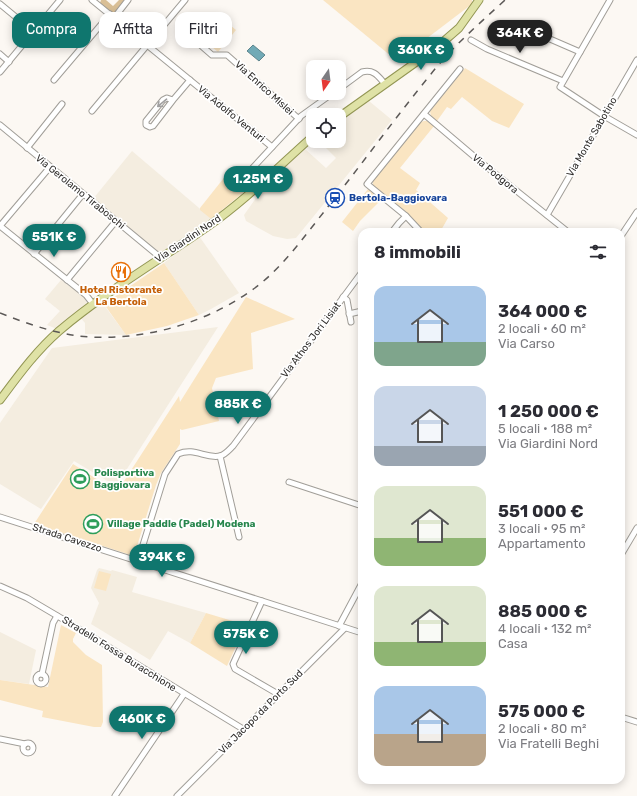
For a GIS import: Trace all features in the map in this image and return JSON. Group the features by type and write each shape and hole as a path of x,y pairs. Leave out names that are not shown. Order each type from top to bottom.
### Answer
{"main road":[{"path":"346,112 436,48 458,28 479,0"},
{"name":"Via Giardini Nord","path":"0,400 37,353 58,332 93,304 212,223 252,192 306,142"}],"street":[{"path":"50,12 60,0"},
{"name":"Via Adolfo Venturi","path":"92,0 107,12"},
{"path":"116,12 128,0"},
{"path":"167,22 185,0"},
{"path":"610,0 560,87 637,136"},
{"path":"0,4 12,14"},
{"path":"520,26 580,52"},
{"path":"54,80 99,30"},
{"path":"471,40 487,49 563,81"},
{"path":"0,72 21,48"},
{"path":"92,112 145,48"},
{"name":"Via Adolfo Venturi","path":"152,48 272,147"},
{"name":"Via Enrico Mislei","path":"204,48 212,55 227,55 299,119"},
{"path":"0,54 9,62"},
{"name":"Via Monte Sabotino","path":"547,215 637,60"},
{"path":"417,228 406,216 367,184 460,69"},
{"path":"346,84 362,72 366,71 375,73 385,84"},
{"name":"Via Adolfo Venturi","path":"173,100 169,98 163,100 146,121 146,125 150,127 153,126 190,80"},
{"path":"252,192 243,180 299,119 324,100"},
{"path":"27,148 62,104"},
{"name":"Via Podgora","path":"424,114 483,164 563,228"},
{"name":"Via Gerolamo Tiraboschi","path":"0,125 161,258"},
{"path":"50,167 0,226 86,295 93,304"},
{"path":"34,254 84,194"},
{"path":"625,230 637,212"},
{"path":"395,228 406,216"},
{"path":"67,280 116,222"},
{"name":"Via Athos Jori Lisiat","path":"220,456 232,446 358,277"},
{"name":"Via Athos Jori Lisiat","path":"343,297 347,300 351,322"},
{"name":"Via Athos Jori Lisiat","path":"350,314 358,312"},
{"path":"138,561 165,474 178,454 189,451 212,456 220,456 239,537"},
{"path":"289,482 358,505"},
{"name":"Strada Cavezzo","path":"0,517 358,632"},
{"path":"625,548 637,528"},
{"name":"Stradello Fossa Buracchione","path":"0,586 27,598 243,729"},
{"path":"339,626 358,590"},
{"path":"262,601 233,664 236,669 278,694"},
{"name":"Stradello Fossa Buracchione","path":"42,674 53,623 57,616"},
{"name":"Via Jacopo da Porto Sud","path":"177,796 346,628"},
{"path":"115,796 184,694"},
{"path":"625,718 637,722"},
{"path":"0,739 24,746"}],"shaded area":[{"path":"101,0 106,0 113,6 119,0 126,0 116,12 110,12 100,3"},
{"path":"323,0 472,0 472,4 397,61"},
{"path":"232,27 236,30 232,35"},
{"path":"213,48 221,48 218,52"},
{"path":"465,68 524,104 509,128 492,121 462,97 451,109 447,107 437,121 431,116 430,111"},
{"path":"369,101 392,120 296,238 287,239 273,236 246,221 244,215 268,181 305,149 326,168 336,158 326,148 346,148 346,117"},
{"path":"427,121 434,126 400,168 420,183 416,190 448,218 442,228 420,228 405,211 373,185 373,181 421,122"},
{"path":"132,151 212,219 161,254 93,199"},
{"path":"227,174 230,175 244,192 212,218 210,218 200,210 200,208"},
{"path":"368,189 381,200 360,221 353,231 342,222"},
{"path":"199,236 239,293 199,315 164,263"},
{"path":"164,263 199,315 167,326 126,335 104,304"},
{"path":"61,280 84,297 88,305 57,329 47,325 60,311 45,299"},
{"name":"Polisportiva Baggiovara","path":"246,297 295,319 251,333 253,369 216,378 212,388 219,421 182,430 180,429 180,444 161,473 156,485 134,556 34,524 73,464 117,492 179,396 180,402"},
{"path":"101,301 126,335 85,334 85,323 80,317"},
{"path":"218,327 116,486 74,461 41,509 0,484 0,423 52,348"},
{"path":"99,568 137,577 132,592 206,613 190,643 168,631 150,660 91,624 99,603 91,588"},
{"path":"99,571 111,574 106,591 94,588"},
{"path":"206,613 246,625 227,666 190,643"},
{"path":"61,625 76,633 73,642 86,655 102,665 103,722 101,727 42,717 43,711 0,700 0,680 48,687"},
{"path":"0,632 36,650 29,684 0,680"}],"water":[{"path":"253,45 265,55 259,61 247,51"}],"railway":[{"path":"0,313 38,327 78,336 126,336 150,333 174,327 220,310 241,298 260,284 287,258 439,64 466,36 505,0"}],"place":[{"name":"Bertola-Baggiovara","path":"335,198"},
{"name":"Hotel Ristorante La Bertola","path":"121,272"},
{"name":"Polisportiva Baggiovara","path":"80,479"},
{"name":"Village Paddle (Padel) Modena","path":"93,524"}]}
